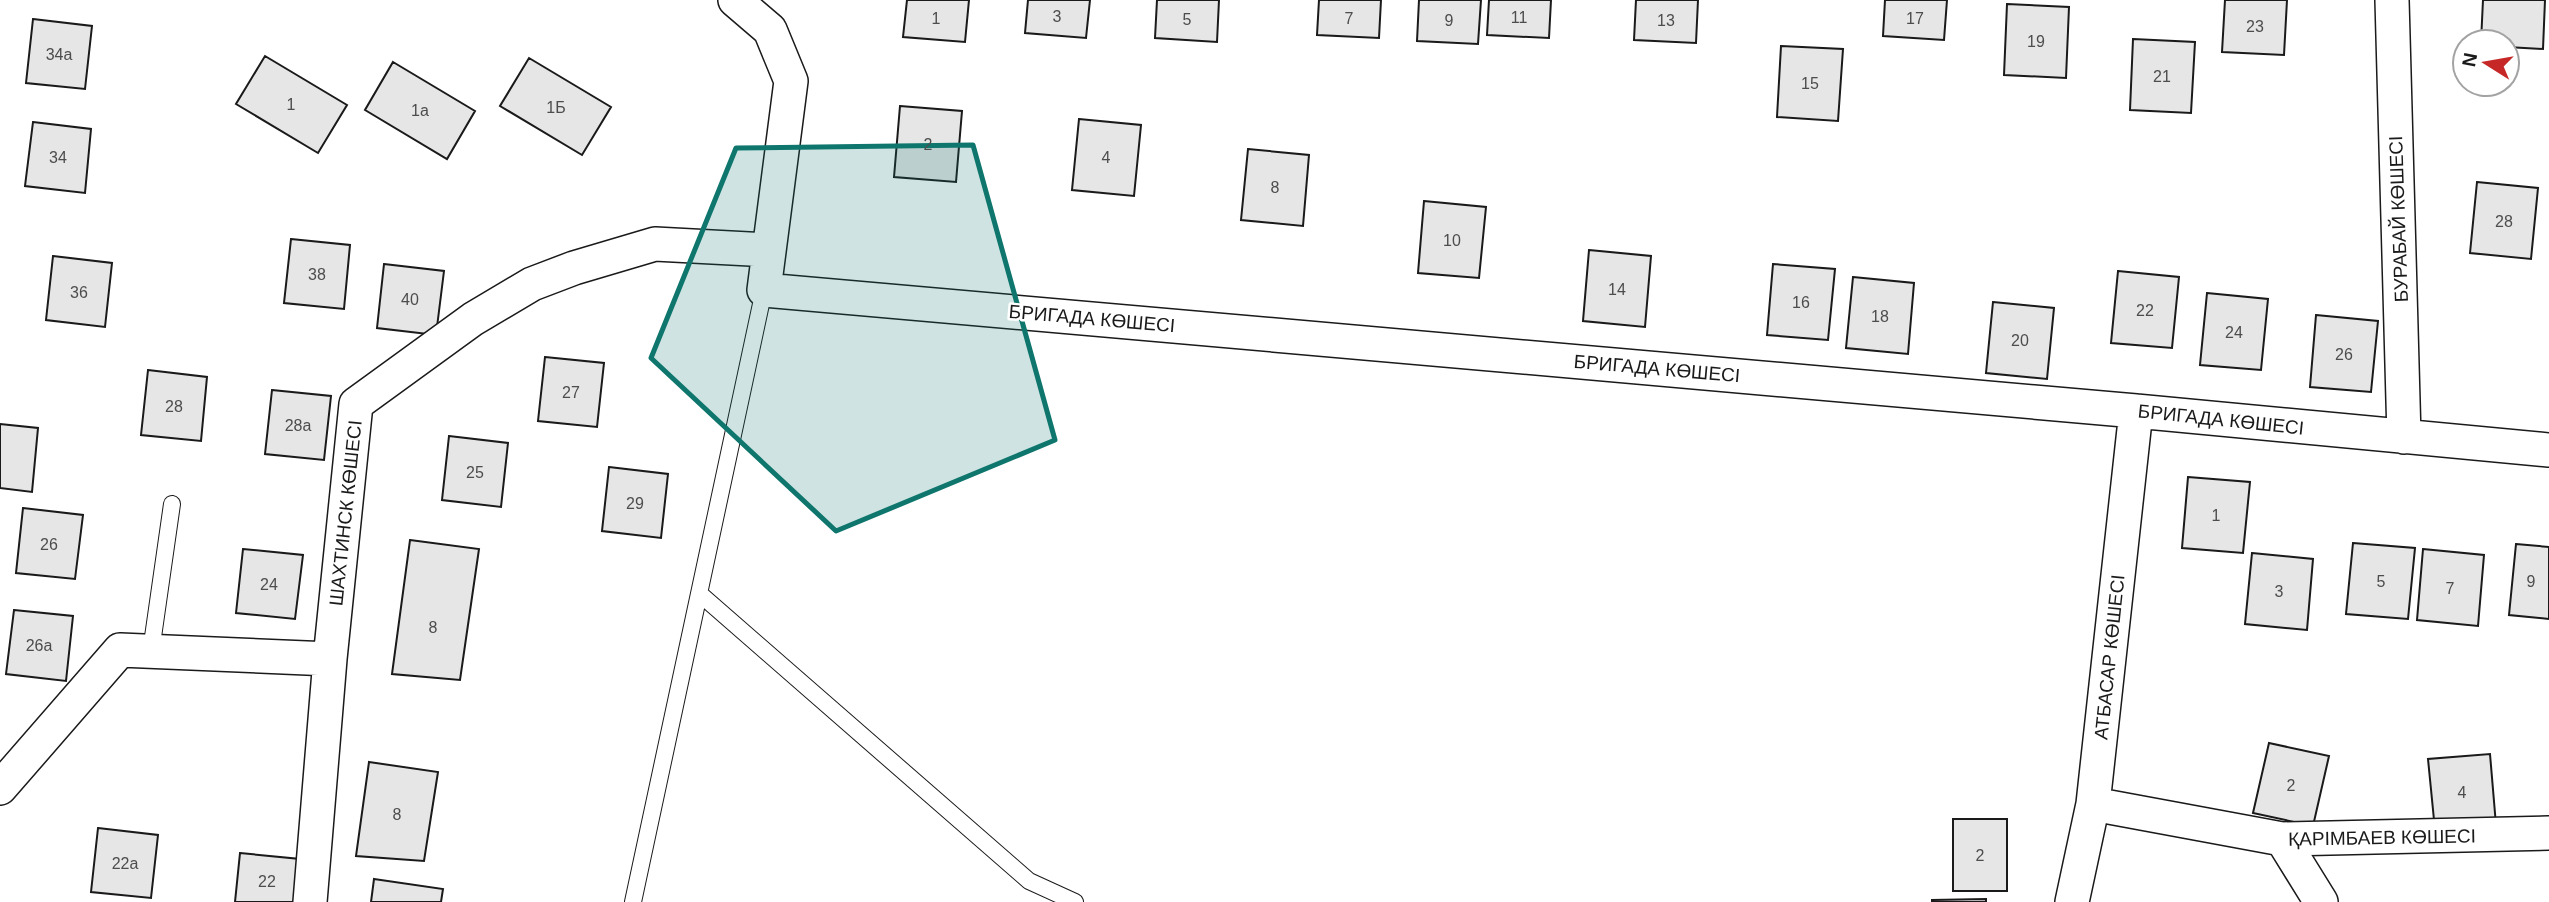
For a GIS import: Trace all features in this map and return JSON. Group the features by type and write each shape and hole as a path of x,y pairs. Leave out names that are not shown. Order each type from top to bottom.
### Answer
{"street":[{"path":"735,0 770,30 791,81 764,290"},
{"name":"БУРАБАЙ КӨШЕСІ","path":"2392,0 2404,438"},
{"name":"ШАХТИНСК КӨШЕСІ","path":"310,902 330,659 356,404 473,319 532,284 573,268 654,244 769,250"},
{"name":"БРИГАДА КӨШЕСІ","path":"764,290 2549,450"},
{"name":"АТБАСАР КӨШЕСІ","path":"2073,902 2093,804 2136,411"},
{"path":"0,788 120,650 330,659"},
{"name":"ҚАРІМБАЕВ КӨШЕСІ","path":"2093,804 2283,839 2549,833"},
{"path":"2283,839 2320,902"}],"lane":[{"path":"633,902 764,290"},
{"path":"151,651 172,504"},
{"path":"700,594 1029,881 1075,902"}],"highlighted area":[{"path":"973,145 1055,440 836,531 651,358 736,148"}],"building":[{"path":"907,0 969,0 965,42 903,37"},
{"path":"1028,0 1090,0 1086,38 1025,33"},
{"path":"1157,0 1219,0 1217,42 1155,38"},
{"path":"1319,0 1381,0 1379,38 1317,35"},
{"path":"1419,0 1481,0 1478,44 1417,41"},
{"path":"1489,0 1551,0 1549,38 1487,35"},
{"path":"1636,0 1698,0 1696,43 1634,40"},
{"path":"1885,0 1947,0 1944,40 1883,36"},
{"path":"2225,0 2287,0 2284,55 2222,52"},
{"path":"2483,0 2545,0 2543,49 2521,48 2521,28 2482,28"},
{"path":"2007,4 2069,7 2066,78 2004,75"},
{"path":"33,19 92,26 85,89 26,83"},
{"path":"2133,39 2195,42 2191,113 2130,110"},
{"path":"1781,46 1843,49 1838,121 1777,117"},
{"path":"265,56 347,105 318,153 236,104"},
{"path":"529,58 611,107 582,155 500,106"},
{"path":"393,62 475,111 447,159 365,110"},
{"path":"900,106 962,111 956,182 894,177"},
{"path":"1079,119 1141,125 1134,196 1072,190"},
{"path":"33,122 91,129 85,193 25,186"},
{"path":"1248,149 1309,155 1303,226 1241,220"},
{"path":"2477,182 2538,188 2531,259 2470,253"},
{"path":"1424,201 1486,207 1479,278 1418,273"},
{"path":"291,239 350,245 344,309 284,303"},
{"path":"1589,250 1651,256 1645,327 1583,321"},
{"path":"53,256 112,263 105,327 46,320"},
{"path":"384,264 444,271 436,335 377,328"},
{"path":"1773,264 1835,269 1828,340 1767,335"},
{"path":"2118,271 2179,277 2172,348 2111,343"},
{"path":"1853,277 1914,283 1908,354 1846,348"},
{"path":"2207,293 2268,299 2261,370 2200,365"},
{"path":"1993,302 2054,308 2047,379 1986,373"},
{"path":"2316,315 2378,321 2371,392 2310,387"},
{"path":"545,357 604,363 597,427 538,421"},
{"path":"148,370 207,377 201,441 141,435"},
{"path":"272,390 331,396 324,460 265,454"},
{"path":"0,424 38,428 32,492 0,488"},
{"path":"449,436 508,443 501,507 442,500"},
{"path":"609,467 668,474 661,538 602,531"},
{"path":"2188,477 2250,482 2243,553 2182,548"},
{"path":"23,508 83,515 75,579 16,573"},
{"path":"410,540 479,549 460,680 392,674"},
{"path":"2353,543 2415,548 2408,619 2346,614"},
{"path":"2516,544 2549,547 2549,619 2509,615"},
{"path":"243,549 303,555 295,619 236,613"},
{"path":"2423,549 2484,555 2478,626 2417,620"},
{"path":"2252,553 2313,559 2307,630 2245,624"},
{"path":"14,610 73,616 66,681 6,674"},
{"path":"2269,743 2329,756 2313,826 2253,813"},
{"path":"2490,754 2496,825 2435,830 2428,759"},
{"path":"369,762 438,772 424,861 356,856"},
{"path":"1953,819 2007,819 2007,891 1953,891"},
{"path":"98,828 158,835 151,898 91,892"},
{"path":"240,853 300,859 295,902 235,902"},
{"path":"374,879 443,889 441,902 371,902"},
{"path":"1986,899 1986,902 1932,902 1932,900"}]}
